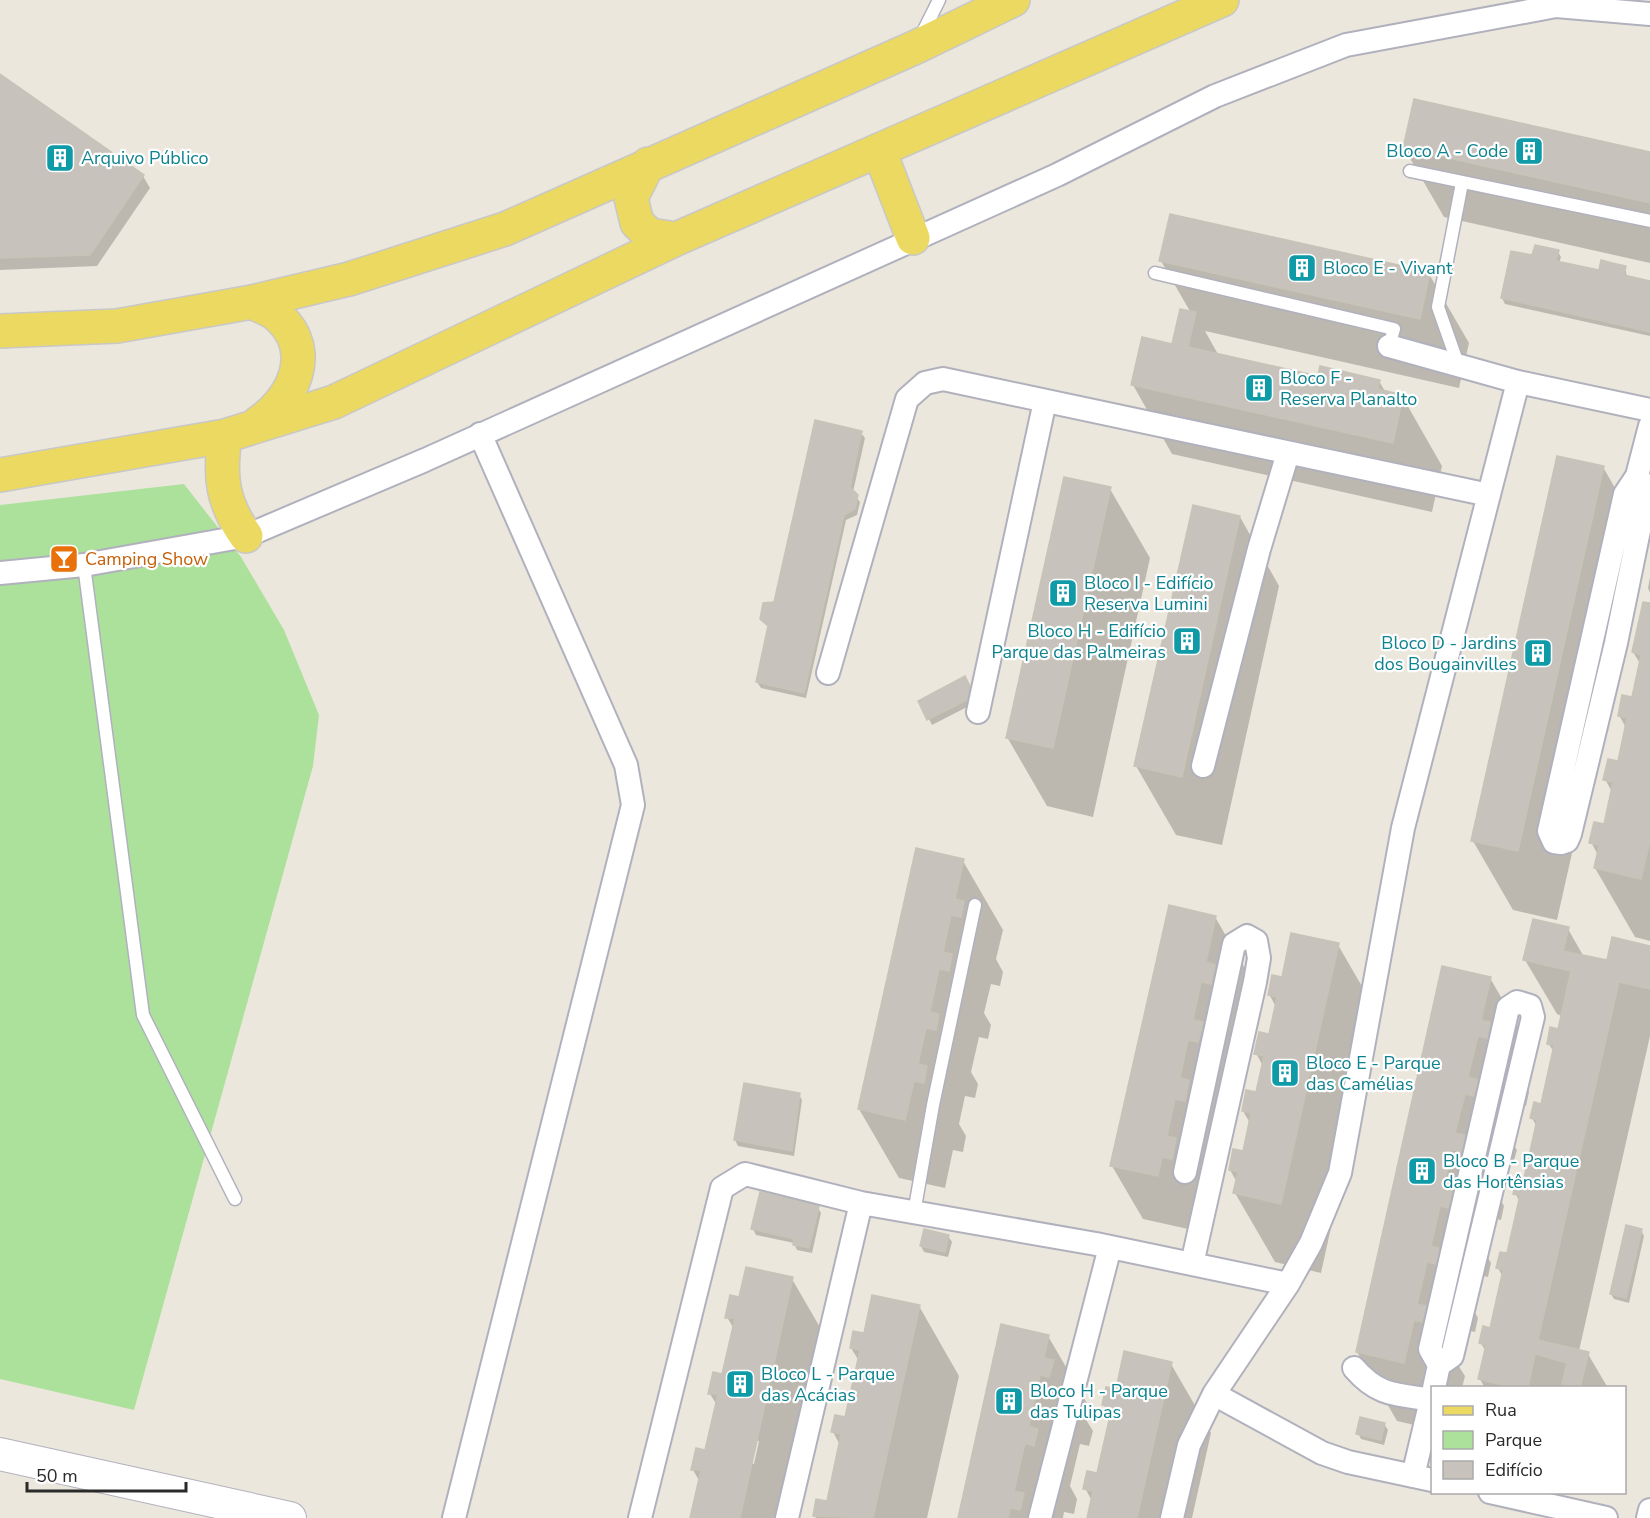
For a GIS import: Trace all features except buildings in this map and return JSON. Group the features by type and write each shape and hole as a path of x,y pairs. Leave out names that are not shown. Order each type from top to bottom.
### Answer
{"main road":[{"path":"0,331 117,326 252,302 349,279 505,229 916,47 1013,0"},
{"path":"3,475 236,433 334,402 675,239 1222,0"},
{"path":"879,150 913,238"},
{"path":"648,164 631,198 637,223 650,235 675,239"},
{"path":"246,536 230,514 223,485 222,460 236,433 275,412 294,381 299,358 294,337 282,319 252,302"},
{"path":"0,1454 290,1518"}],"street":[{"path":"0,573 84,565 246,536 480,434 1057,175 1215,96 1346,45 1556,6 1650,14"},
{"path":"1389,346 1518,382 1650,410"},
{"path":"828,673 907,399 925,383 943,379 1489,495"},
{"path":"1172,1518 1190,1445 1214,1394 1288,1284 1311,1243 1340,1173 1403,828 1518,382"},
{"path":"978,712 1045,401"},
{"path":"1637,476 1644,485 1645,506 1616,643 1570,834 1568,841 1562,843 1550,838 1549,831 1625,494 1637,476 1650,426"},
{"path":"454,1518 633,804 626,765 480,434"},
{"path":"1203,766 1259,549 1288,453"},
{"path":"1185,1172 1234,944 1247,936 1256,941 1259,958 1255,982 1192,1264"},
{"path":"1435,1386 1439,1365 1430,1349 1508,1008 1516,1002 1530,1006 1533,1017 1452,1356 1439,1365"},
{"path":"640,1518 722,1188 745,1174 861,1203 1110,1247 1288,1284"},
{"path":"787,1518 861,1203"},
{"path":"1040,1518 1110,1247"},
{"path":"1354,1368 1369,1386 1383,1391 1431,1396"},
{"path":"1214,1394 1322,1453 1348,1462 1423,1478 1431,1412"},
{"path":"1499,1494 1606,1518"},
{"path":"1648,1518 1650,1510"}],"lane":[{"path":"916,47 939,0"},
{"path":"1410,171 1650,221"},
{"path":"1458,364 1438,307 1462,183"},
{"path":"1155,273 1394,329 1389,346"},
{"path":"84,565 143,1015 235,1199"},
{"path":"914,1213 933,1104 975,905"}],"green space":[{"path":"184,484 241,557 284,630 319,715 313,766 134,1410 0,1379 0,505"}],"place":[{"name":"Bloco A - Code","path":"1529,151"},
{"name":"Arquivo Público","path":"60,158"},
{"name":"Bloco E - Vivant","path":"1302,268"},
{"name":"Bloco F - Reserva Planalto","path":"1259,388"},
{"name":"Camping Show","path":"64,559"},
{"name":"Bloco I - Edifício Reserva Lumini","path":"1063,593"},
{"name":"Bloco H - Edifício Parque das Palmeiras","path":"1187,641"},
{"name":"Bloco D - Jardins dos Bougainvilles","path":"1538,653"},
{"name":"Bloco E - Parque das Camélias","path":"1285,1073"},
{"name":"Bloco B - Parque das Hortênsias","path":"1422,1171"},
{"name":"Bloco L - Parque das Acácias","path":"740,1384"},
{"name":"Bloco H - Parque das Tulipas","path":"1009,1401"}]}
